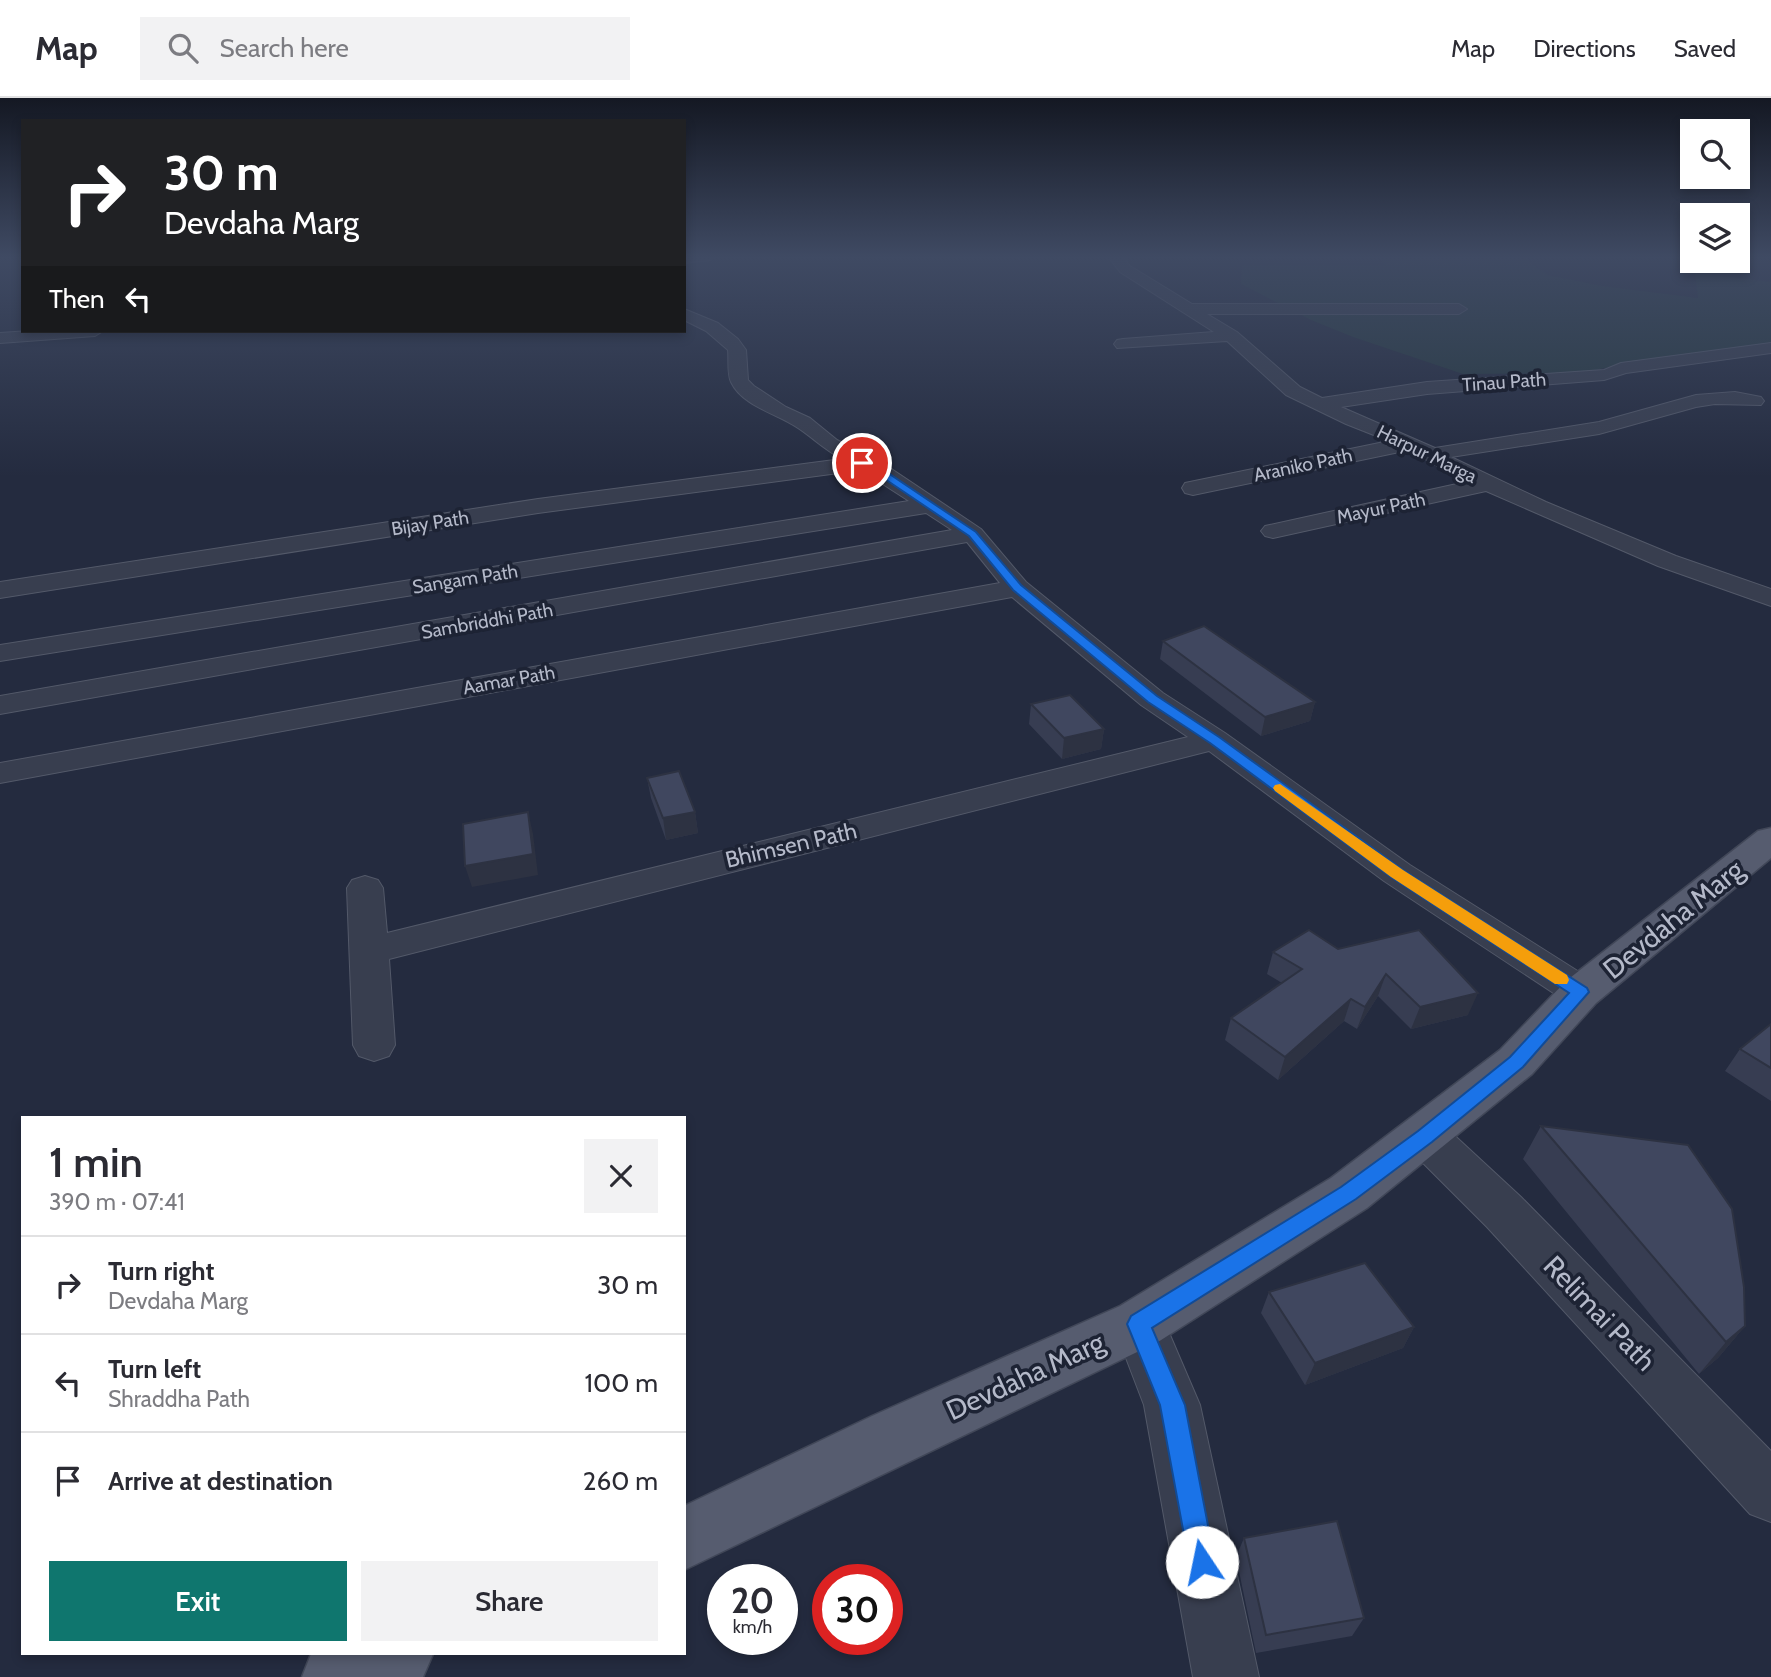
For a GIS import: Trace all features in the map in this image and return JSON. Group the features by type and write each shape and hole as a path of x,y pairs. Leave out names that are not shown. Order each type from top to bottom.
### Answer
{"main road":[{"name":"Devdaha Marg","path":"686,1538 892,1437 1139,1324 1349,1193 1516,1062 1581,992 1771,839"},
{"path":"336,1677 396,1655"}],"street":[{"path":"715,330 737,350 739,382 747,390 779,411 803,422 830,444 879,471 973,534 1017,588 1152,699 1214,740 1397,873 1581,992"},
{"name":"Harpur Marga","path":"1221,330 1293,391 1421,449 1488,484 1667,561 1771,598"},
{"path":"0,338 68,333"},
{"path":"1123,344 1231,336"},
{"name":"Tinau Path","path":"1320,404 1427,388 1604,375 1621,368 1771,348"},
{"name":"Tinau Path","path":"1477,404 1576,394 1541,379"},
{"path":"1421,449 1473,445 1598,428 1724,396 1754,401"},
{"path":"1608,407 1670,431"},
{"path":"1353,420 1386,415"},
{"name":"Araniko Path","path":"1193,488 1421,449"},
{"name":"Bijay Path","path":"0,590 730,478 862,463"},
{"name":"Mayur Path","path":"1273,531 1488,484"},
{"name":"Sangam Path","path":"0,653 930,505"},
{"name":"Sambriddhi Path","path":"0,705 973,534"},
{"name":"Aamar Path","path":"0,773 1017,588"},
{"name":"Bhimsen Path","path":"369,951 703,865 1214,740"},
{"path":"365,888 374,1045"},
{"name":"Relimai Path","path":"1425,1136 1504,1212 1771,1493"},
{"path":"1139,1324 1172,1405 1226,1677"}],"shaded area":[{"path":"1335,330 1771,330 1771,345 1661,357 1580,373 1463,374"}],"building":[{"path":"1204,626 1315,702 1265,717 1163,641"},
{"path":"1070,695 1104,729 1064,738 1031,704"},
{"path":"679,771 695,812 663,818 647,778"},
{"path":"528,812 533,854 465,866 463,824"},
{"path":"1309,930 1338,949 1419,930 1478,993 1420,1007 1386,974 1365,1007 1351,999 1285,1057 1231,1018 1302,969 1273,952"},
{"path":"1771,1024 1771,1068 1740,1049"},
{"path":"1541,1126 1688,1145 1732,1209 1744,1287 1745,1326 1726,1342"},
{"path":"1365,1263 1414,1327 1315,1363 1269,1292"},
{"path":"1337,1521 1364,1618 1266,1635 1244,1538"}],"slow traffic":[{"path":"1280,788 1397,873 1561,980"}],"route":[{"path":"862,463 879,471 973,534 1017,588 1152,699 1214,740 1397,873 1581,992 1516,1062 1425,1136 1349,1193 1139,1324 1172,1405 1202,1562"}]}
